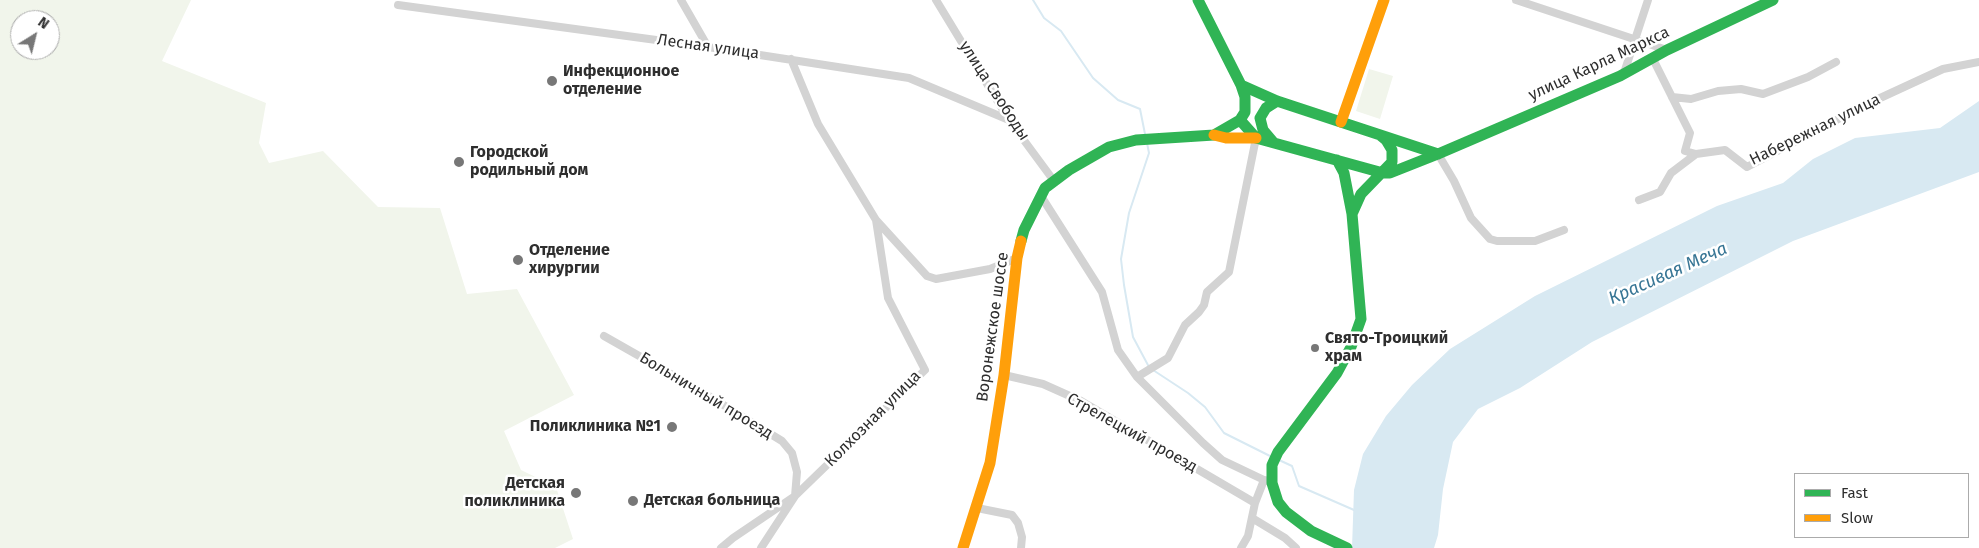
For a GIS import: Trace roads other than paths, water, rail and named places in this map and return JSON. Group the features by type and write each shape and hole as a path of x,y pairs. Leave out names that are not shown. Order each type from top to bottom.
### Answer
{"main road":[{"path":"1198,0 1241,85 1246,107 1240,120 1213,135"},
{"path":"1341,122 1384,0"},
{"name":"улица Карла Маркса","path":"1383,173 1390,173 1438,154 1624,74 1667,50 1773,0"},
{"path":"1241,85 1277,101 1438,154"},
{"path":"1246,107 1263,102 1277,101"},
{"path":"1274,143 1263,130 1260,118 1266,108 1277,101"},
{"path":"1240,120 1256,138"},
{"path":"1352,214 1361,194 1392,162 1392,150 1386,140 1378,134"},
{"name":"Воронежское шоссе","path":"962,548 978,508 990,463 1004,375 1017,258 1024,230 1045,188 1110,147 1136,140 1213,135 1226,138 1256,138 1383,173"},
{"path":"1337,160 1344,173 1352,214 1361,319 1351,347 1336,373 1278,452 1268,481 1278,502 1286,512 1311,531 1346,548"}],"street":[{"path":"680,0 708,47"},
{"name":"улица Свободы","path":"936,0 1009,120 1054,181"},
{"path":"1516,0 1667,50"},
{"path":"1624,74 1648,0"},
{"name":"Лесная улица","path":"398,5 708,47 909,78 1009,120"},
{"name":"Колхозная улица","path":"761,548 795,496 925,370 888,298 876,220 818,124 791,59"},
{"path":"1653,59 1690,133 1685,151 1696,154"},
{"path":"1672,97 1691,99 1718,91 1740,89 1764,94 1808,77 1836,62"},
{"name":"Набережная улица","path":"1639,200 1660,192 1671,173 1696,154 1724,150 1747,167 1865,105 1934,73 1979,62"},
{"path":"1137,377 1168,358 1185,325 1204,305 1208,292 1229,272 1256,138"},
{"path":"1438,154 1454,180 1471,218 1490,240 1535,241 1564,230"},
{"path":"1041,196 1102,292 1118,350 1137,377 1222,460 1268,481 1255,502 1248,536 1241,548"},
{"path":"876,220 927,276 936,279 990,269 1017,258"},
{"name":"Больничный проезд","path":"604,336 699,390 782,441 792,453 797,472 795,496"},
{"name":"Стрелецкий проезд","path":"1004,375 1043,384 1081,401 1255,502"},
{"path":"721,548 795,496"},
{"path":"978,508 1012,515 1018,523 1022,537 1021,548"},
{"path":"1252,518 1285,538 1296,548"}],"water":[{"name":"Красивая Меча","path":"1979,101 1979,172 1793,241 1592,342 1520,388 1478,409 1453,442 1443,489 1438,535 1434,548 1352,548 1354,490 1363,454 1386,416 1412,385 1450,349 1535,296 1717,206 1783,183 1813,159 1855,138 1940,128"}],"waterway":[{"path":"1033,0 1044,18 1061,31 1093,78 1118,100 1140,109 1145,134"},
{"path":"1147,143 1149,153 1129,213 1121,259 1133,337 1149,367"},
{"path":"1153,370 1188,393 1205,407 1224,433 1270,456"},
{"path":"1279,460 1292,466 1299,486 1354,510"}],"place":[{"name":"Инфекционное отделение","path":"552,81"},
{"name":"Городской родильный дом","path":"459,162"},
{"name":"Отделение хирургии","path":"518,260"},
{"name":"Свято-Троицкий храм","path":"1315,348"},
{"name":"Поликлиника №1","path":"672,427"},
{"name":"Детская поликлиника","path":"576,493"},
{"name":"Детская больница","path":"633,501"}]}
